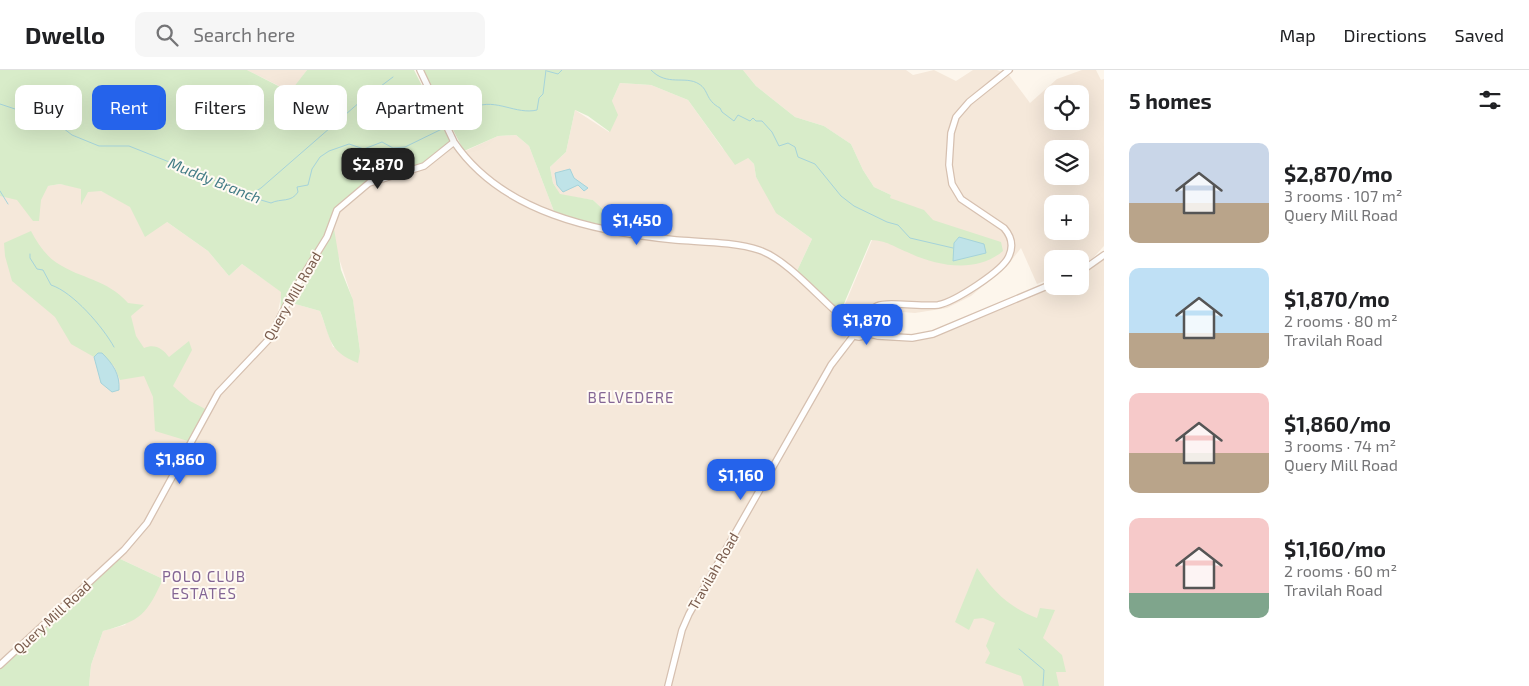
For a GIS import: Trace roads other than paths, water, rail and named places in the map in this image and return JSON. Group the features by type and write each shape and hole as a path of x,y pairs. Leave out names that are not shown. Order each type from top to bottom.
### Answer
{"street":[{"path":"420,70 454,142 470,163 519,200 543,211 625,234 761,251 782,265 853,326"},
{"path":"853,326 862,323 872,309 879,305 928,306 949,302 970,290 1009,258 1012,247 1009,233 1000,224 961,198 952,184 949,165 951,133 956,117 969,102 1009,70"},
{"name":"Query Mill Road","path":"0,665 141,531 159,503 218,393 269,339 327,237 337,210 361,188 383,177 424,166 454,142"},
{"path":"1089,266 1104,256"},
{"path":"866,333 878,336 912,338 933,334 1044,287"},
{"path":"862,323 866,326 866,333"},
{"path":"853,326 854,335 861,337 866,333"},
{"name":"Travilah Road","path":"668,686 682,630 689,614 831,365 854,335"}],"water":[{"path":"570,169 574,178 588,188 584,191 578,185 563,192 557,185 555,173"},
{"path":"959,237 984,244 986,253 953,261 954,243"},
{"path":"98,353 102,353 115,370 119,390 112,392 101,383 94,357"}],"waterway":[{"name":"Muddy Branch","path":"482,105 491,104 521,110 537,110 539,98 543,94 546,70"},
{"path":"547,71 558,74 562,70"},
{"path":"651,70 663,78 688,80 699,84 712,102 734,121 738,115 750,121 753,118 756,121 762,121 772,132 779,146 788,143 795,147 798,157 815,164 841,196 854,206 887,222 898,225 910,238 953,248"},
{"path":"250,195 261,188 361,101 393,77"},
{"name":"Muddy Branch","path":"0,104 27,113 45,114 72,135 99,146 129,146 212,179 241,194 271,203 292,198 298,192 297,187 308,185 312,169 320,157 329,151 349,144 364,149 382,142 393,148 405,147 440,130"},
{"path":"0,191 8,204"},
{"path":"30,254 30,258 37,269 43,270 51,285 78,302 103,330 114,347"},
{"path":"1019,649 1044,670 1043,686"}],"district":[{"name":"BELVEDERE","path":"631,397"},
{"name":"POLO CLUB ESTATES","path":"204,584"}]}
